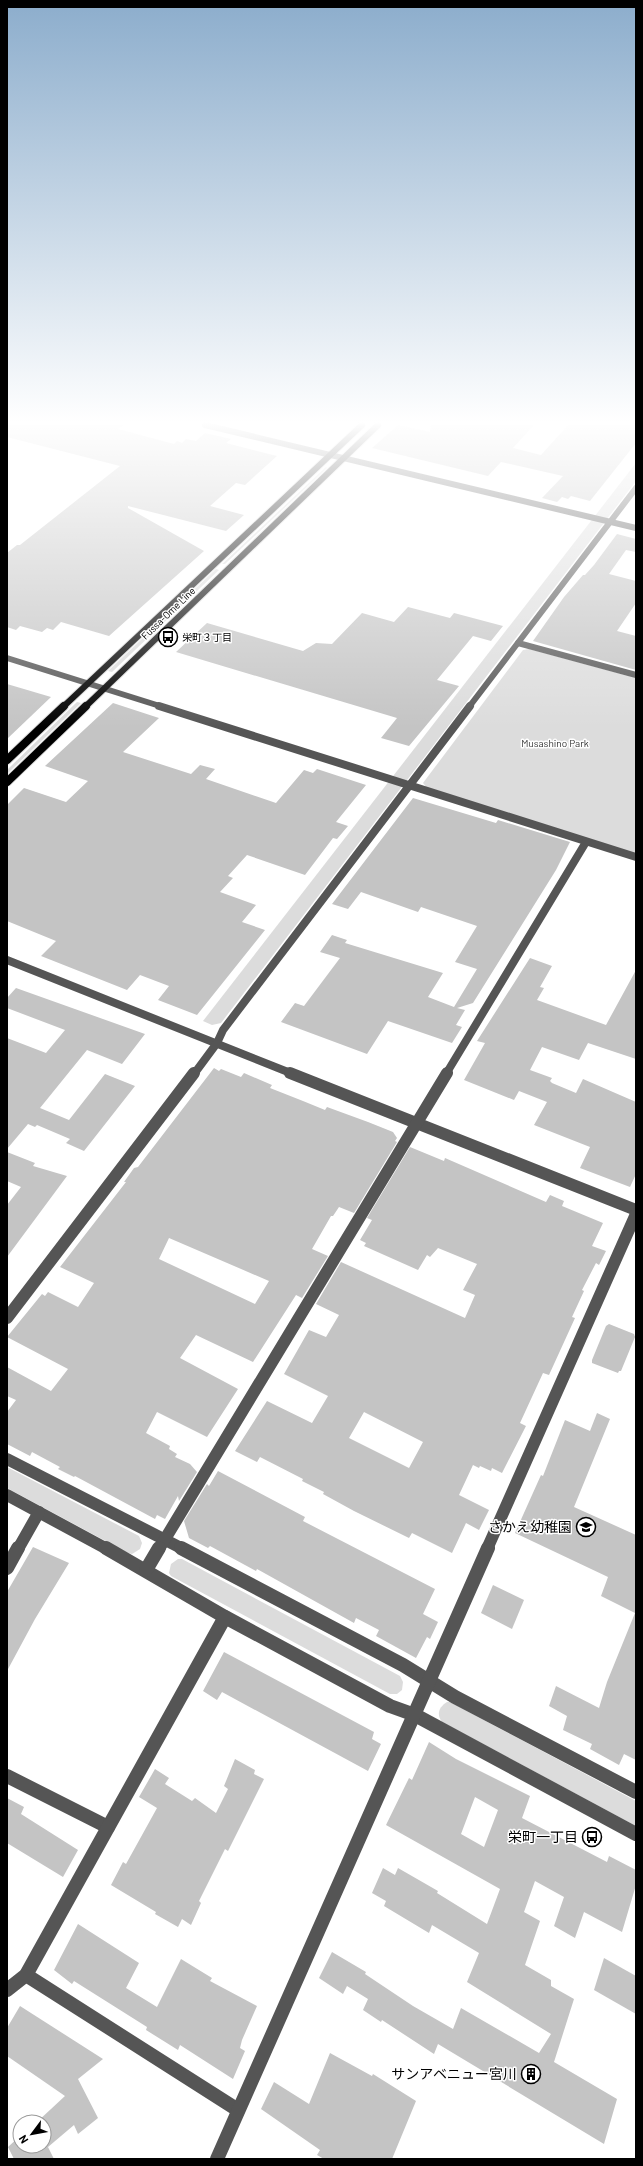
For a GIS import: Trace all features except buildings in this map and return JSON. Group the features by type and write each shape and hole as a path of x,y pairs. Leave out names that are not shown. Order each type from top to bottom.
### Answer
{"main road":[{"name":"Fussa-Ome Line","path":"7,760 255,526"},
{"name":"Fussa-Ome Line","path":"7,782 273,526"}],"street":[{"path":"7,1318 217,1043 228,1024 409,785 607,526"},
{"path":"518,643 636,675"},
{"path":"7,658 636,857"},
{"path":"146,1570 586,842"},
{"path":"7,960 636,1210"},
{"path":"217,2159 636,1214"},
{"path":"7,1459 164,1539 403,1665 636,1792"},
{"path":"7,1495 146,1570 225,1617 390,1706 415,1715 636,1834"},
{"path":"7,1568 39,1512"},
{"path":"7,1990 26,1975 225,1617"},
{"path":"7,1776 108,1826"},
{"path":"26,1975 238,2110"}],"green space":[{"path":"263,526 265,526 225,564 222,564"},
{"path":"587,526 601,526 221,1023 212,1025 203,1021"},
{"path":"216,569 219,570 112,672 108,671"},
{"name":"Musashino Park","path":"529,649 636,678 636,854 427,788 423,783 523,650"},
{"path":"77,702 81,703 7,774 7,770"},
{"path":"7,1467 139,1536 142,1543 140,1549 132,1554 128,1553 7,1488"},
{"path":"178,1559 182,1559 400,1676 403,1682 402,1690 397,1694 390,1694 171,1576 169,1573 171,1564"},
{"path":"447,1702 450,1702 636,1801 636,1826 442,1722 439,1716 439,1711 440,1708"}],"place":[{"name":"栄町３丁目","path":"168,637"},
{"name":"さかえ幼稚園","path":"586,1527"},
{"name":"栄町一丁目","path":"592,1837"},
{"name":"サンアベニュー宮川","path":"531,2074"}]}
